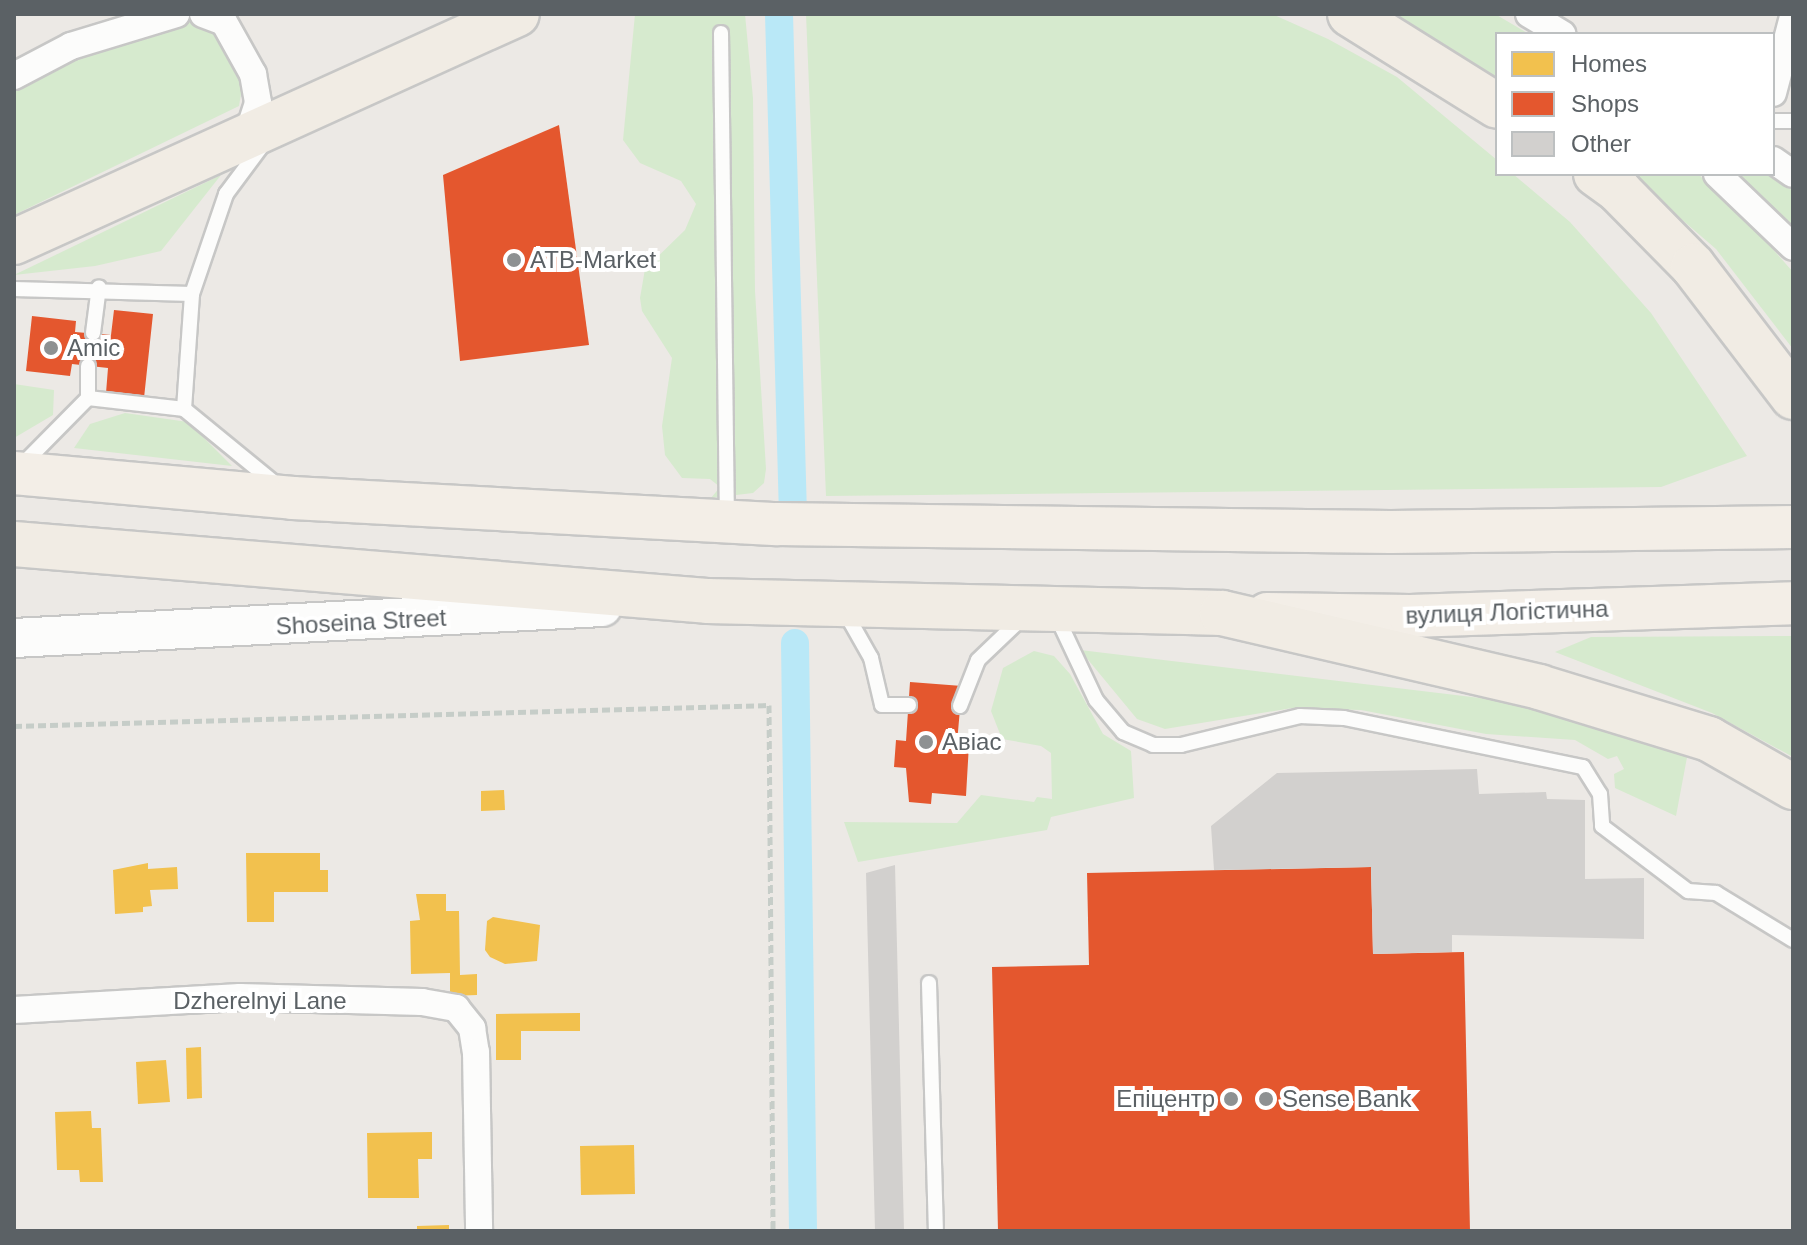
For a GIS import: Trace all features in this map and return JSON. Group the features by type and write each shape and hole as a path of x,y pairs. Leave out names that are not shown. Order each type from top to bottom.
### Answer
{"highway":[{"path":"14,242 517,14"},
{"path":"1350,14 1495,105"},
{"path":"1598,176 1693,266 1793,397"},
{"path":"14,544 707,601 1222,613 1539,687 1709,739 1793,787"}],"main road":[{"path":"14,473 293,498 777,524 1391,532 1793,527"},
{"name":"Shoseina Street","path":"14,638 116,637 707,601"},
{"name":"вулиця Логістична","path":"1222,613 1410,616 1793,603"}],"street":[{"path":"14,76 71,46 176,14"},
{"path":"203,14 224,22 253,74 262,131"},
{"path":"1529,14 1561,26"},
{"path":"1775,85 1793,17"},
{"path":"1775,161 1793,174"},
{"path":"1719,176 1793,247"},
{"name":"Dzherelnyi Lane","path":"14,1010 240,997 422,1002 456,1008 472,1028 476,1052 479,1231"}],"lane":[{"path":"721,33 727,521"},
{"path":"184,409 192,294 226,194 262,131"},
{"path":"14,289 99,287 192,294"},
{"path":"93,333 99,287"},
{"path":"14,473 88,398 88,366"},
{"path":"88,398 184,409 293,498"},
{"path":"844,605 871,658 882,705 909,705"},
{"path":"960,706 978,660 1042,610 1096,700 1123,732 1153,745 1181,745 1300,716 1344,718 1583,767 1600,794 1602,826 1688,891 1716,893 1793,940"},
{"path":"929,983 936,1231"}],"path":[{"path":"14,726 769,705 773,1231"}],"green space":[{"path":"635,14 745,14 753,98 755,291 766,469 764,483 753,493 711,498 720,487 710,479 682,478 665,455 662,426 672,358 642,311 640,298 645,269 685,230 696,204 681,181 640,163 623,140"},
{"path":"806,14 1272,14 1328,39 1397,77 1495,158 1495,176 1515,176 1570,222 1651,313 1747,456 1661,487 826,496"},
{"path":"1385,14 1495,14 1526,32 1495,32 1495,83"},
{"path":"195,19 217,27 243,82 239,106 14,215 14,83 82,54"},
{"path":"221,175 161,251 95,266 14,275"},
{"path":"1631,176 1700,176 1748,221 1793,272 1793,349 1716,249"},
{"path":"1742,176 1771,176 1793,191 1793,231"},
{"path":"14,384 54,390 53,415 14,438"},
{"path":"125,413 188,422 232,466 74,448 90,424"},
{"path":"1793,636 1793,757 1712,713 1555,652 1591,637"},
{"path":"1080,650 1571,709 1688,752 1676,816 1615,788 1614,774 1624,769 1617,756 1608,759 1575,740 1486,734 1361,710 1292,708 1165,729 1137,719"},
{"path":"1034,651 1054,656 1070,674 1103,734 1131,751 1134,798 1051,817 1047,830 858,862 844,822 957,823 981,795 1034,802 1037,797 1052,799 1051,753 1041,746 1002,739 991,711 1003,668"}],"building: Homes":[{"path":"504,790 505,810 481,811 481,791"},
{"path":"246,853 320,853 320,870 328,870 328,892 274,892 274,922 247,922"},
{"path":"148,863 148,869 177,867 178,889 150,890 152,906 143,907 143,912 115,914 113,870"},
{"path":"416,894 446,894 446,911 459,911 460,975 477,974 477,995 450,996 450,973 411,974 410,921 420,920"},
{"path":"493,917 540,925 537,961 505,964 490,957 485,950 487,921"},
{"path":"580,1013 580,1031 521,1031 521,1060 496,1060 496,1014"},
{"path":"201,1047 202,1098 187,1099 186,1048"},
{"path":"166,1060 170,1102 138,1104 136,1062"},
{"path":"91,1111 92,1128 101,1128 103,1182 80,1182 79,1170 57,1170 55,1112"},
{"path":"432,1132 432,1159 418,1159 419,1198 368,1198 367,1133"},
{"path":"634,1145 635,1194 581,1195 580,1146"},
{"path":"449,1225 449,1231 417,1231 417,1226"}],"building: Shops":[{"name":"ATB-Market","path":"559,125 589,345 460,361 443,175"},
{"path":"114,310 153,314 144,398 106,393 108,368 72,364 70,376 26,371 32,316 76,321 75,332 111,335"},
{"name":"Авіас","path":"910,682 962,686 957,743 969,744 966,796 932,793 931,804 909,802 906,768 894,767 896,740 906,741"},
{"name":"Епіцентр","path":"1371,867 1373,954 1464,952 1470,1231 998,1231 992,967 1089,965 1087,873"}],"building: Other":[{"path":"1477,769 1479,794 1546,792 1547,799 1585,800 1585,879 1644,878 1644,939 1452,935 1452,952 1373,954 1371,867 1214,870 1211,826 1277,773"},
{"path":"895,865 904,1231 875,1231 866,873"}],"waterway":[{"path":"779,14 793,504"},
{"path":"795,643 803,1231"}],"place":[{"name":"ATB-Market","path":"514,260"},
{"name":"Amic","path":"51,348"},
{"name":"Авіас","path":"926,742"},
{"name":"Епіцентр","path":"1231,1099"},
{"name":"Sense Bank","path":"1266,1099"}]}
